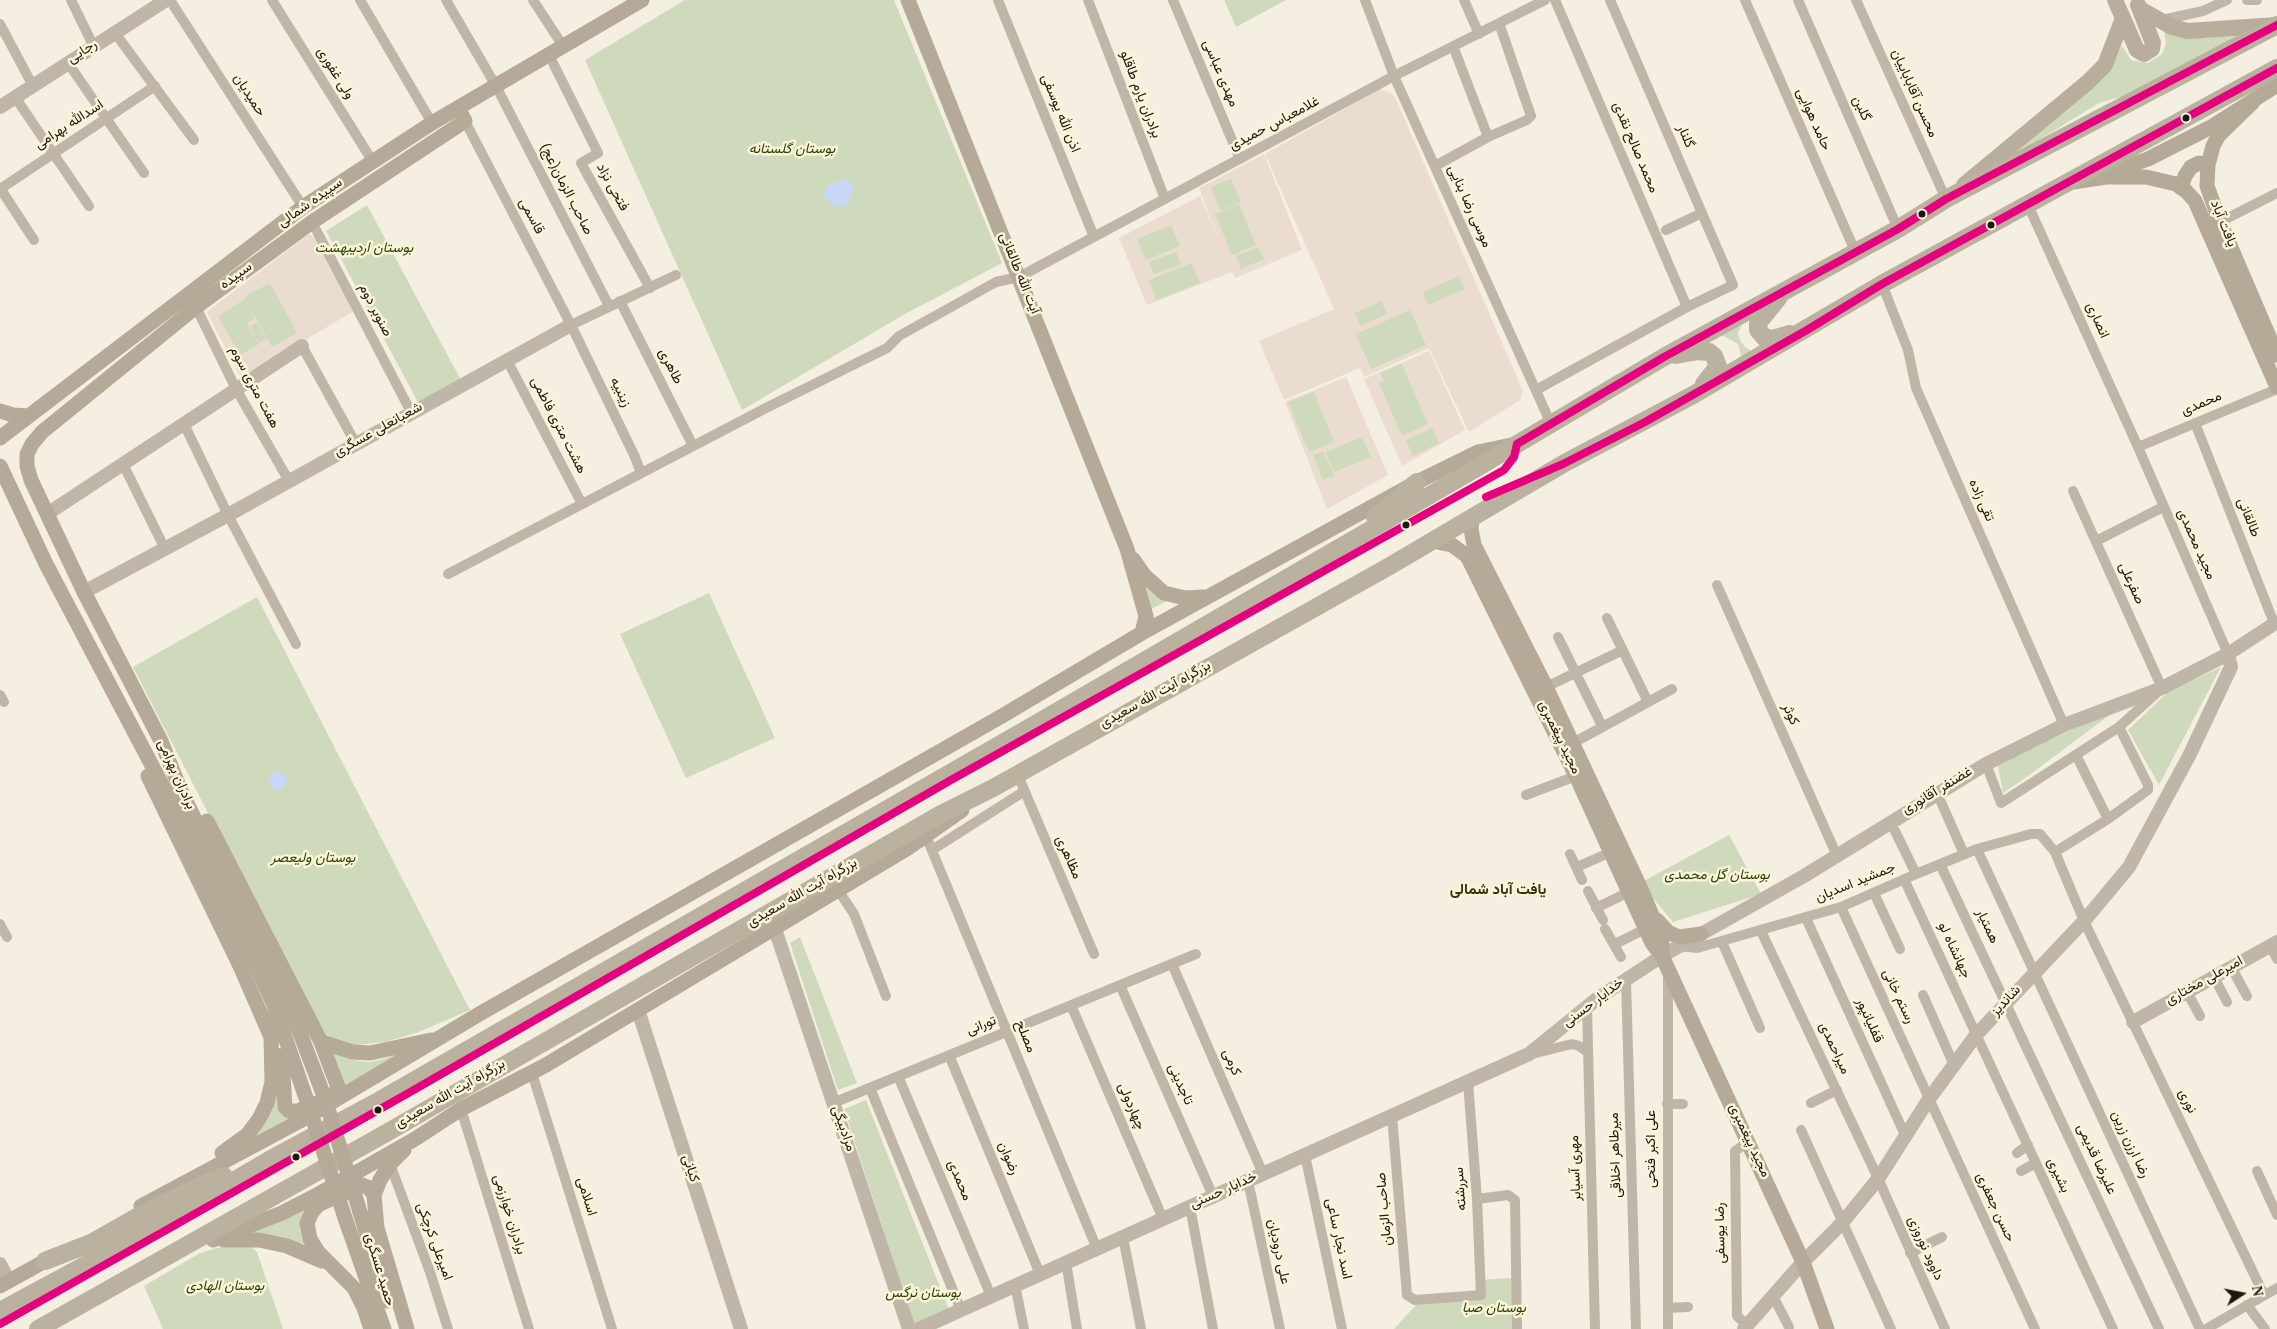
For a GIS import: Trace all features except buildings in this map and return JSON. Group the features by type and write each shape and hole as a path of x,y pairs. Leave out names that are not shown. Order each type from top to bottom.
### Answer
{"highway":[{"path":"0,1311 142,1235 271,1159 373,1104 1014,736 1664,357 1946,200 2277,25"},
{"name":"بزرگراه آیت الله سعیدی","path":"38,1329 65,1321 154,1265 941,814 993,788 1472,519 1563,464 1693,395 1807,330 1882,284 2277,68"},
{"path":"1790,286 1758,323 1758,330 1765,338 1773,339 1807,330"},
{"path":"1664,357 1698,352 1709,352 1714,356 1718,366 1715,372 1693,395"},
{"path":"1337,548 1417,482"},
{"path":"45,1262 91,1243 142,1214 206,1182 271,1159"}],"main road":[{"name":"آیت الله طالقانی","path":"908,0 1126,549 1146,616 1142,633"},
{"path":"2115,0 2137,50 2141,53 2148,53 2152,49 2153,43 2138,4"},
{"name":"سپیده شمالی","path":"0,438 303,207 432,123 461,115 496,86 634,2"},
{"path":"2138,4 2172,27 2188,31 2277,25"},
{"path":"1946,200 2081,88 2105,65 2123,18"},
{"path":"2066,184 2130,167 2141,162 2211,128 2277,86"},
{"name":"یافت آباد","path":"2253,102 2219,135 2213,146 2208,165 2207,186 2220,222 2277,355"},
{"name":"سپیده","path":"27,454 32,444 42,432 196,308 461,115"},
{"path":"2181,188 2184,176 2191,167 2198,163 2208,165"},
{"path":"2066,184 2126,176 2162,180 2181,188 2195,201 2277,388"},
{"path":"248,249 258,262"},
{"path":"155,319 165,333"},
{"path":"0,411 13,415 28,416"},
{"path":"4,1283 45,1262 168,1191 300,1121 1142,633 1417,482 1478,452 1517,444"},
{"name":"برادران بهرامی","path":"27,454 27,466 31,480 84,592 161,741 196,822 284,996 324,1096 360,1212"},
{"name":"برادران بهرامی","path":"0,466 19,509 125,719 157,773 249,950 274,1005 345,1218"},
{"path":"0,490 19,509 20,504 24,500 34,501 46,510"},
{"path":"1432,541 1452,545 1472,553 1472,519"},
{"name":"آیت الله طالقانی","path":"1126,549 1144,575 1164,593 1185,598 1208,597"},
{"name":"مجید پیغمبری","path":"1472,553 1487,568 1546,687 1568,746 1576,776 1645,929 1665,962 1803,1262 1827,1329"},
{"name":"مجید پیغمبری","path":"1472,553 1649,910 1662,939 1665,962"},
{"path":"125,719 153,788 240,966 270,1037 283,1076 285,1107 289,1111 294,1112 334,1096 338,1087 321,1042 194,796 161,741"},
{"path":"154,1265 307,1200 415,1139 461,1109 532,1073 838,890 929,843 993,788"},
{"path":"1649,910 1668,932 1679,937 1702,934"},
{"path":"168,1191 248,1134 259,1119 270,1096 272,1082 270,1037"},
{"path":"321,1042 353,1052 370,1053 442,1038"},
{"path":"406,1329 377,1228 374,1195 380,1180 390,1164 415,1139"},
{"path":"371,1329 364,1308 354,1288 318,1252 310,1239 308,1223 312,1212 326,1201 362,1185 369,1188 374,1195"},
{"name":"حمید عسگری","path":"360,1212 396,1329"},
{"name":"حمید عسگری","path":"345,1218 384,1329"},
{"path":"213,1240 259,1240 287,1246 303,1251 333,1266"}],"street":[{"path":"71,0 94,47"},
{"name":"رجایی","path":"0,107 168,0"},
{"name":"حمیدیان","path":"168,0 303,207"},
{"name":"ولی غفوری","path":"272,0 373,162"},
{"path":"360,0 432,123"},
{"name":"صاحب الزمان(عج)","path":"446,0 496,86 609,306"},
{"path":"533,0 563,46"},
{"name":"اذن الله یوسفی","path":"998,0 1094,237"},
{"name":"برادران یارم طاقلو","path":"1088,0 1165,200"},
{"name":"مهدی عباسی","path":"1173,0 1240,159"},
{"name":"موسی رضا بنایی","path":"1365,0 1394,76 1551,424"},
{"path":"1464,0 1479,34"},
{"name":"غلامعباس حمیدی","path":"448,574 693,446 887,348 899,336 996,282 1019,277 1394,76 1479,34 1531,3 1544,0"},
{"name":"محمد صالح نقدی","path":"1555,0 1687,307"},
{"name":"گلنار","path":"1610,0 1733,285 1687,307"},
{"name":"حامد هوایی","path":"1745,0 1854,251"},
{"name":"گلبن","path":"1798,0 1898,228"},
{"name":"محسن آقاباباییان","path":"1856,0 1946,200"},
{"path":"2160,20 2179,18 2202,11 2227,0"},
{"path":"2247,0 2257,0"},
{"path":"1435,166 1488,137 1527,120 1531,116 1499,23"},
{"path":"0,24 33,86"},
{"path":"115,33 194,140"},
{"path":"1453,46 1488,137"},
{"name":"فتحی نزاد","path":"549,55 598,153 581,163 650,288"},
{"path":"68,63 144,173"},
{"name":"اسدالله بهرامی","path":"0,188 154,86"},
{"path":"15,97 89,206"},
{"name":"قاسمی","path":"461,115 571,325"},
{"path":"0,188 34,240"},
{"path":"2220,222 2277,193"},
{"name":"انصاری","path":"2028,205 2138,447"},
{"path":"1666,230 1702,213"},
{"name":"صنوبر دوم","path":"312,222 412,414"},
{"name":"شعبانعلی عسگری","path":"84,592 228,515 571,325 676,274"},
{"name":"تقی زاده","path":"1882,284 1908,350 1916,388 2064,725"},
{"name":"طاهری","path":"620,301 693,446"},
{"path":"1536,390 1687,307"},
{"name":"هفت متری سوم","path":"196,308 236,389 289,481"},
{"name":"زینبیه","path":"571,325 635,457 641,474"},
{"path":"46,510 123,464 302,346 356,444"},
{"name":"هشت متری فاطمی","path":"507,360 582,504"},
{"name":"محمدی","path":"2138,447 2277,388"},
{"name":"طالقانی","path":"2195,423 2276,623"},
{"path":"184,424 228,515 296,644"},
{"name":"مجید محمدی","path":"2138,447 2228,654"},
{"path":"123,464 164,549"},
{"name":"صفرعلی","path":"2073,491 2162,688"},
{"path":"2096,541 2163,507"},
{"name":"کوثر","path":"1717,585 1837,856"},
{"path":"1607,618 1648,702"},
{"name":"غضنفر آقانوری","path":"1665,962 1679,946 1837,856 1986,764 2064,725 2162,688 2228,654 2276,623"},
{"path":"1558,637 1602,726"},
{"path":"1546,687 1623,650"},
{"name":"شاندیز","path":"1745,1327 1803,1262 1842,1223 1878,1179 1929,1099 1976,1035 2084,921 2129,867 2189,756 2232,667 2228,654"},
{"path":"1986,764 2001,802 2119,726 2162,688"},
{"path":"1568,746 1672,689"},
{"path":"2055,852 2108,819 2148,790 2148,785 2119,726"},
{"path":"2076,755 2108,819"},
{"name":"مظاهری","path":"1017,773 1023,792 1094,954"},
{"path":"1526,796 1576,776"},
{"path":"929,843 1023,792"},
{"path":"1941,802 1964,854"},
{"path":"1894,831 1916,874"},
{"name":"جمشید اسدیان","path":"1679,946 1697,948 1806,918 1841,907 1977,849 2031,834 2040,834"},
{"name":"نوری","path":"2040,834 2055,852 2084,921 2264,1296"},
{"name":"مصلح","path":"929,843 1097,1249"},
{"name":"رضا ارزن زرین","path":"1977,849 2200,1329"},
{"path":"1577,867 1611,852"},
{"path":"1570,854 1582,880"},
{"name":"همتیار","path":"1940,864 2006,1002"},
{"name":"جهانشاه لو","path":"1904,879 1976,1035"},
{"path":"838,890 854,914 886,996"},
{"path":"1588,891 1621,957"},
{"path":"1596,908 1629,892"},
{"path":"1874,893 1900,949"},
{"name":"رستم خانی","path":"1841,907 1929,1099"},
{"name":"قفلیانپور","path":"1806,918 1904,1136"},
{"path":"0,924 7,937"},
{"name":"مرادبیگی","path":"775,928 909,1329"},
{"path":"1615,944 1645,929"},
{"name":"میراحمدی","path":"1761,931 1878,1179"},
{"path":"1722,942 1760,1028"},
{"path":"2273,944 2277,959"},
{"name":"امیرعلی مختاری","path":"2133,1022 2273,944"},
{"name":"تورانی","path":"833,1103 1196,954"},
{"name":"خدایار حسنی","path":"1529,1054 1587,1007 1626,980 1665,962"},
{"name":"علی اکبر فتحی","path":"1665,962 1668,1329"},
{"name":"کرمی","path":"1172,964 1263,1174"},
{"path":"2231,967 2247,996"},
{"path":"2214,977 2227,1002"},
{"name":"میرطاهر اخلاقی","path":"1626,980 1636,1329"},
{"name":"تاجدینی","path":"1120,985 1213,1196"},
{"path":"2187,992 2200,1016"},
{"path":"1923,995 1954,1063"},
{"name":"علیرضا قدیمی","path":"2006,1002 2159,1329"},
{"name":"چهاردولی","path":"1071,1005 1163,1219"},
{"name":"مهری آسیابر","path":"1587,1007 1596,1329"},
{"name":"کیانی","path":"638,1010 741,1329"},
{"name":"بشیری","path":"1976,1035 2113,1329"},
{"name":"خدایار حسنی","path":"919,1329 946,1323 960,1310 1529,1054 1572,1044 1588,1052"},
{"name":"رضوان","path":"949,1055 1040,1274"},
{"name":"اسلامی","path":"532,1073 612,1329"},
{"name":"محمدی","path":"898,1076 991,1296"},
{"name":"سررشته","path":"1468,1082 1477,1198 1481,1295"},
{"path":"870,1088 960,1310"},
{"path":"1812,1103 1837,1090"},
{"name":"حسن جعفری","path":"1929,1099 2034,1329"},
{"path":"1667,1104 1683,1104"},
{"name":"برادران خوارزمی","path":"461,1109 528,1329"},
{"name":"صاحب الزمان","path":"1392,1116 1407,1295 1415,1300 1481,1295"},
{"path":"1801,1130 1892,1329"},
{"name":"رضا یوسفی","path":"1745,1327 1737,1316 1735,1151 1748,1142"},
{"path":"2016,1153 2028,1145"},
{"name":"اسد نجار ساعی","path":"1305,1155 1342,1329"},
{"path":"2021,1171 2036,1163"},
{"name":"امیرعلی کرچکی","path":"390,1164 430,1272 448,1329"},
{"path":"2257,1171 2277,1215"},
{"name":"داوود نوروزی","path":"1878,1179 1945,1329"},
{"name":"علی درودیان","path":"1248,1181 1280,1329"},
{"path":"1477,1198 1512,1196 1515,1200 1517,1329"},
{"path":"1190,1207 1213,1329"},
{"path":"1910,1252 1942,1236"},
{"path":"1123,1237 1141,1329"},
{"path":"1066,1262 1077,1329"},
{"path":"0,1264 4,1283"},
{"path":"1015,1286 1024,1329"},
{"path":"2211,1328 2277,1288"},
{"path":"1773,1296 1789,1327"},
{"path":"2247,1305 2265,1329"},
{"path":"1668,1308 1688,1307"}],"shaded area":[{"path":"1380,89 1394,95 1523,391 1520,400 1469,432 1429,348 1364,377 1360,368 1284,400 1259,341 1334,309 1265,154"},
{"path":"1264,154 1302,250 1235,278 1232,272 1147,305 1119,238 1200,196 1218,239 1199,188"},
{"path":"309,234 315,238 354,311 241,378 207,312"},
{"path":"1429,351 1465,430 1402,466 1364,379"},
{"path":"1346,377 1388,475 1327,509 1285,402"}],"green space":[{"name":"بوستان گلستانه","path":"685,0 894,0 1002,263 905,314 742,410 585,60"},
{"path":"1224,0 1286,0 1236,27"},
{"path":"2164,32 2187,38 2207,38 2244,32 2130,96 2099,103 2013,156 2114,61 2122,46 2131,60 2148,63 2162,54 2166,43"},
{"path":"1231,179 1241,202 1221,211 1211,187"},
{"path":"1239,204 1256,245 1232,255 1215,214"},
{"name":"بوستان اردیبهشت","path":"367,205 462,382 420,406 326,231"},
{"path":"1171,225 1180,246 1146,260 1137,239"},
{"path":"1258,247 1264,259 1241,269 1236,256"},
{"path":"1176,252 1181,264 1154,274 1149,262"},
{"path":"1192,263 1200,283 1156,300 1149,280"},
{"path":"1459,276 1465,289 1428,305 1423,292"},
{"path":"270,283 297,333 272,347 244,297"},
{"path":"245,299 255,318 247,323 259,344 240,355 218,316"},
{"path":"1381,301 1387,314 1360,326 1355,313"},
{"path":"1410,310 1426,345 1371,369 1356,334"},
{"path":"257,322 266,339 259,343 250,326"},
{"path":"1742,324 1738,333 1740,340 1751,351 1757,351 1739,362 1741,356 1738,344 1722,335"},
{"path":"1402,364 1428,424 1402,436 1379,383 1384,381 1380,373"},
{"path":"1314,392 1334,442 1309,452 1288,402"},
{"path":"1432,428 1439,443 1413,456 1406,440"},
{"path":"1362,437 1371,457 1334,472 1325,452"},
{"path":"1323,451 1334,476 1323,480 1313,455"},
{"path":"1134,569 1169,600 1149,610"},
{"path":"709,593 775,738 686,778 620,634"},
{"name":"بوستان ولیعصر","path":"257,597 470,1010 416,1033 385,1042 356,1045 327,1037 262,918 133,667"},
{"path":"2221,667 2159,785 2128,730 2168,692"},
{"path":"2115,711 2003,793 1998,766 2025,750"},
{"name":"بوستان گل محمدی","path":"1729,835 1761,894 1673,922 1640,883"},
{"path":"800,937 857,1083 838,1090 790,943"},
{"path":"408,1049 374,1071 344,1086 333,1053 358,1061 370,1062 384,1059"},
{"path":"276,1089 292,1118 241,1148"},
{"name":"بوستان نرگس","path":"866,1100 949,1310 914,1324 844,1109"},
{"path":"305,1209 300,1226 306,1248 237,1235"},
{"name":"بوستان الهادی","path":"231,1244 246,1244 257,1252 283,1329 163,1329 144,1286 200,1253"},
{"name":"بوستان صبا","path":"1513,1278 1513,1329 1394,1329 1416,1305 1478,1298 1478,1280"}],"water":[{"path":"846,179 853,186 852,195 848,203 842,207 833,206 824,198 823,191 830,184"},
{"path":"274,772 282,772 287,777 285,788 274,790 269,785 269,777"}],"transit line":[{"path":"0,1324 412,1091 951,780 1504,470 1514,457 1517,444 1664,357 1898,229 1946,199 2277,25"},
{"path":"1486,497 1563,464 1645,422 1807,330 1882,284 2277,68"}],"district":[{"name":"یافت آباد شمالی","path":"1498,892"}]}
